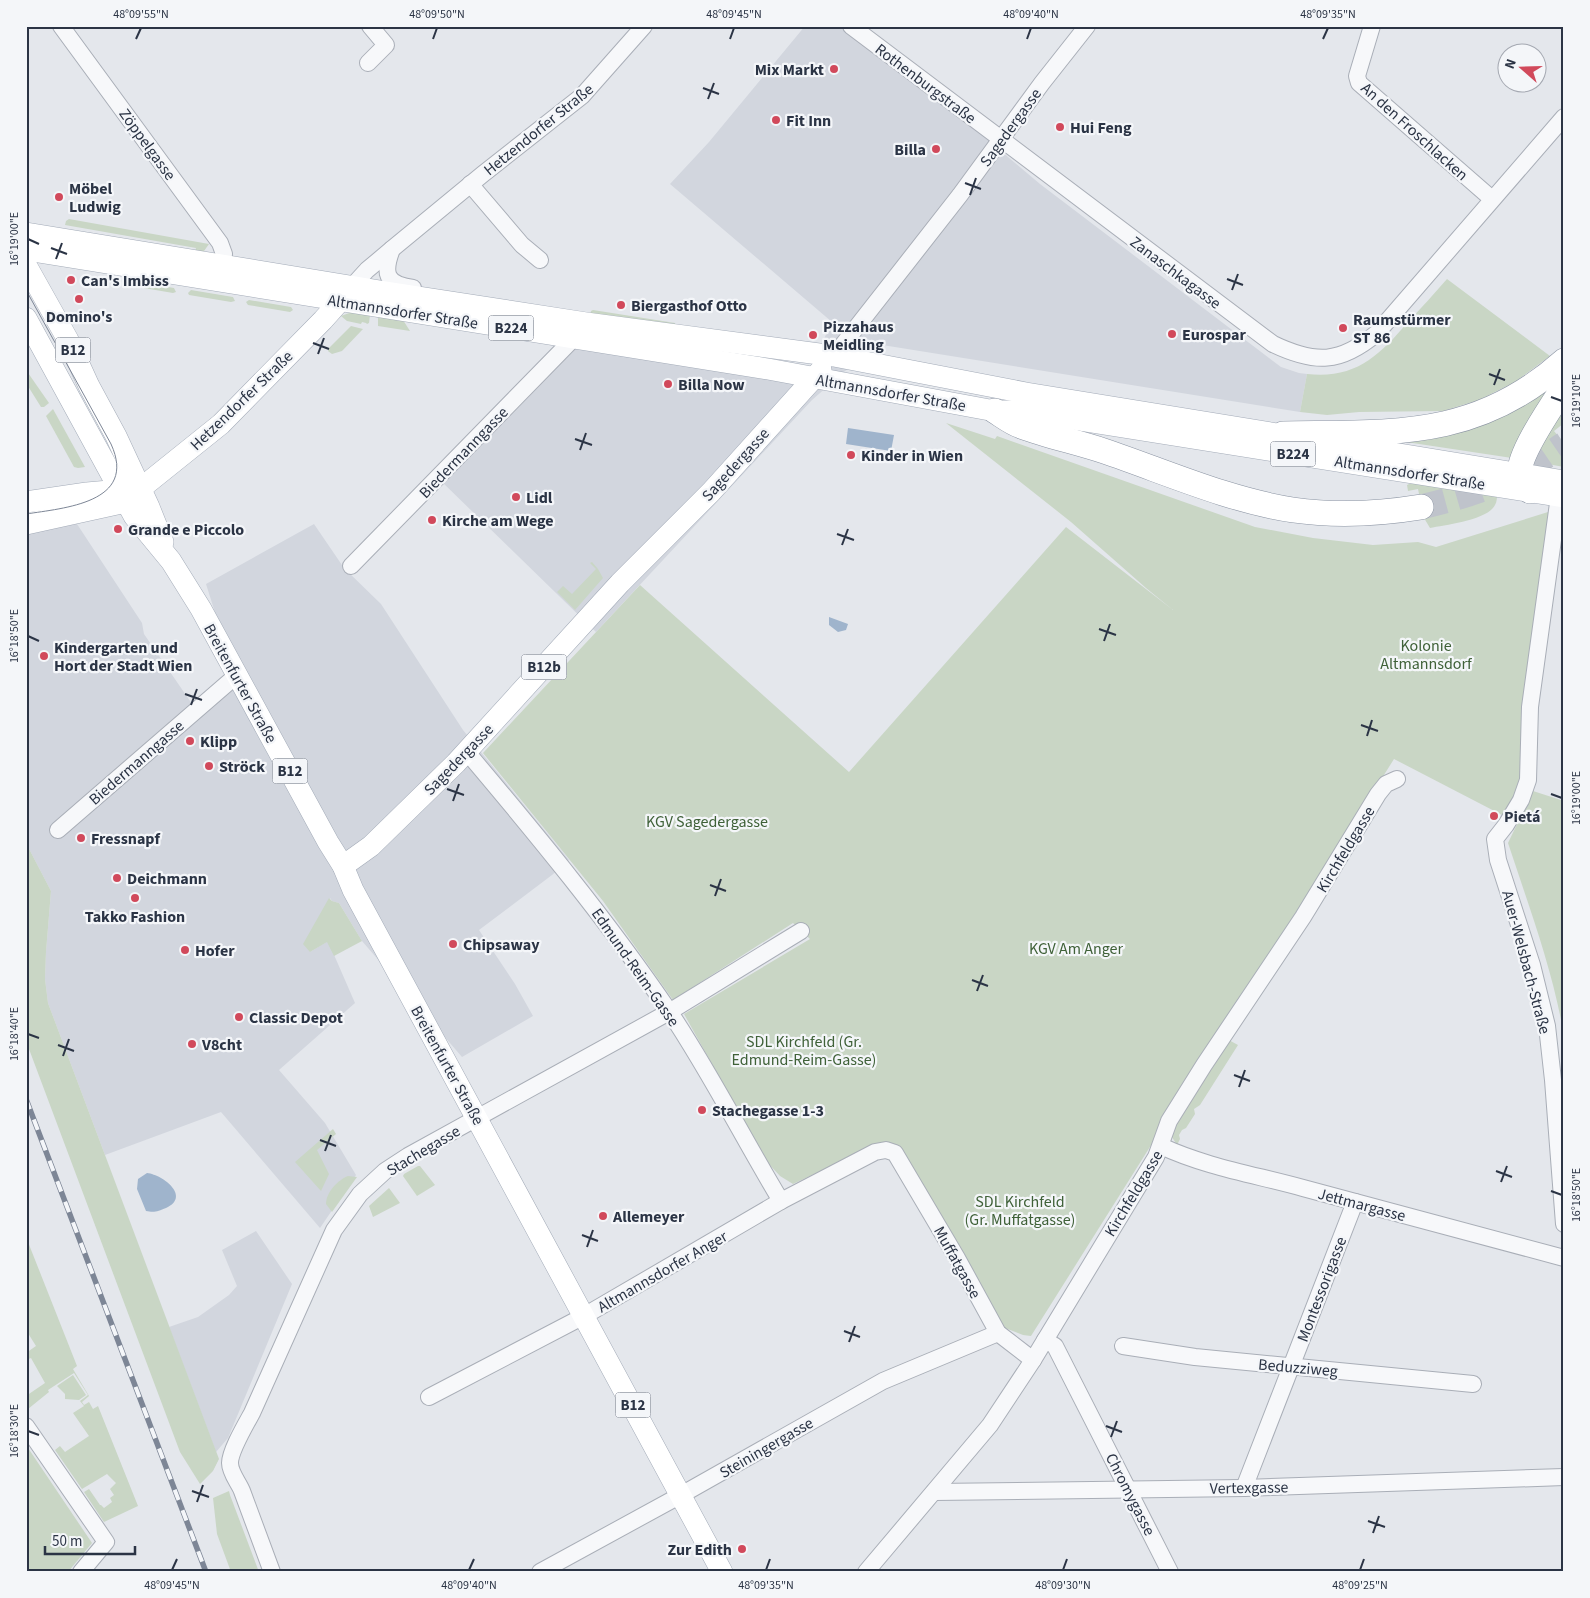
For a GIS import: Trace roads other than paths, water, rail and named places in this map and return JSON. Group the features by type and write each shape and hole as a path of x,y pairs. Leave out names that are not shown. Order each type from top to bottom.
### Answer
{"highway":[{"path":"1283,434 1397,432 1461,420 1512,399 1564,361"},
{"path":"1525,473 1564,387"},
{"path":"995,411 1019,426 1091,447 1216,490 1292,510 1356,514 1421,507"}],"main road":[{"name":"Altmannsdorfer Straße","path":"26,233 221,273 575,337 768,369 813,379 995,411 1022,411 1525,473"},
{"name":"Altmannsdorfer Straße","path":"26,250 221,273"},
{"name":"Breitenfurter Straße","path":"26,265 68,340 89,386 116,436 113,487"},
{"name":"Altmannsdorfer Straße","path":"345,294 450,302 586,323 834,356 1026,393 1525,473 1562,491"},
{"name":"Hetzendorfer Straße","path":"26,524 113,487 221,424 323,320 345,294"},
{"name":"Breitenfurter Straße","path":"26,318 113,487 149,507 171,560 201,609 328,842 343,866 353,890 722,1572"},
{"name":"Sagedergasse","path":"343,866 371,846 401,818 466,751 620,583 711,492 834,356"},
{"name":"Hetzendorfer Straße","path":"26,502 113,487"}],"street":[{"name":"Zöppelgasse","path":"61,26 220,242 224,254 221,273"},
{"path":"368,63 386,45 370,26"},
{"name":"Hetzendorfer Straße","path":"345,294 392,248 582,96 644,26"},
{"name":"Rothenburgstraße","path":"851,26 1000,140"},
{"name":"Sagedergasse","path":"834,356 1087,26"},
{"name":"An den Froschlacken","path":"1372,26 1357,76 1359,83 1492,199"},
{"name":"Zanaschkagasse","path":"1000,140 1273,344 1295,355 1314,358 1348,353 1364,344 1377,333 1564,117"},
{"name":"Hetzendorfer Straße","path":"470,184 522,245 540,260"},
{"name":"Altmannsdorfer Straße","path":"392,248 386,268 394,283 400,286 441,292 450,302"},
{"name":"Biedermanngasse","path":"351,566 575,337"},
{"name":"Auer-Welsbach-Straße","path":"1562,491 1530,708 1528,780 1520,800 1506,825 1495,839 1495,849 1532,966 1547,1026 1554,1080 1564,1224"},
{"name":"Biedermanngasse","path":"58,830 237,675"},
{"name":"Edmund-Reim-Gasse","path":"466,751 540,839 598,913 669,1012 735,1120 781,1201"},
{"name":"Kirchfeldgasse","path":"866,1572 990,1426 1033,1360 1161,1146 1169,1121 1204,1065 1317,895 1378,794 1386,784 1398,778"},
{"name":"Stachegasse","path":"272,1572 230,1463 231,1456 334,1230 360,1194 385,1171 408,1156 669,1012 801,931"},
{"name":"Jettmargasse","path":"1161,1146 1223,1168 1564,1258"},
{"name":"Altmannsdorfer Anger","path":"428,1396 584,1316 781,1201 875,1152 886,1150 895,1153"},
{"name":"Muffatgasse","path":"895,1153 957,1258 998,1333 1033,1360"},
{"name":"Montessorigasse","path":"1244,1488 1355,1202"},
{"name":"Steiningergasse","path":"540,1572 883,1381 998,1333"},
{"name":"Chromygasse","path":"1045,1340 1055,1346 1170,1572"},
{"name":"Beduzziweg","path":"1123,1346 1194,1357 1473,1384"},
{"path":"26,1426 106,1542 81,1572"},
{"name":"Vertexgasse","path":"934,1492 1244,1488 1564,1477"}],"water":[{"path":"848,428 894,435 891,451 846,444"},
{"path":"829,617 848,624 846,630 838,632 829,625"},
{"path":"147,1173 167,1182 175,1193 176,1198 173,1203 159,1211 146,1211 137,1189 138,1179"}],"tunnel":[{"path":"1421,507 1497,484 1527,469 1564,444"}],"tram line":[{"path":"26,290 111,444 117,464 114,479 106,490 93,499 77,505 26,514"}],"railway":[{"path":"26,1099 206,1572"}],"place":[{"name":"Mix Markt","path":"834,69"},
{"name":"Fit Inn","path":"776,120"},
{"name":"Hui Feng","path":"1060,127"},
{"name":"Billa","path":"936,149"},
{"name":"Möbel Ludwig","path":"59,197"},
{"name":"Can's Imbiss","path":"71,280"},
{"name":"Domino's","path":"79,299"},
{"name":"Biergasthof Otto","path":"621,305"},
{"name":"Raumstürmer ST 86","path":"1343,328"},
{"name":"Eurospar","path":"1172,334"},
{"name":"Pizzahaus Meidling","path":"813,335"},
{"name":"Billa Now","path":"668,384"},
{"name":"Kinder in Wien","path":"851,455"},
{"name":"Lidl","path":"516,497"},
{"name":"Kirche am Wege","path":"432,520"},
{"name":"Grande e Piccolo","path":"118,529"},
{"name":"Kindergarten und Hort der Stadt Wien","path":"44,656"},
{"name":"Klipp","path":"190,741"},
{"name":"Ströck","path":"209,766"},
{"name":"Pietá","path":"1494,816"},
{"name":"Fressnapf","path":"81,838"},
{"name":"Deichmann","path":"117,878"},
{"name":"Takko Fashion","path":"135,898"},
{"name":"Chipsaway","path":"453,944"},
{"name":"Hofer","path":"185,950"},
{"name":"Classic Depot","path":"239,1017"},
{"name":"V8cht","path":"192,1044"},
{"name":"Stachegasse 1-3","path":"702,1110"},
{"name":"Allemeyer","path":"603,1216"},
{"name":"Zur Edith","path":"742,1549"}],"park label":[{"name":"Kolonie Altmannsdorf","path":"1426,654"},
{"name":"KGV Sagedergasse","path":"707,821"},
{"name":"KGV Am Anger","path":"1076,948"},
{"name":"SDL Kirchfeld (Gr. Edmund-Reim-Gasse)","path":"804,1050"},
{"name":"SDL Kirchfeld (Gr. Muffatgasse)","path":"1020,1210"}]}
